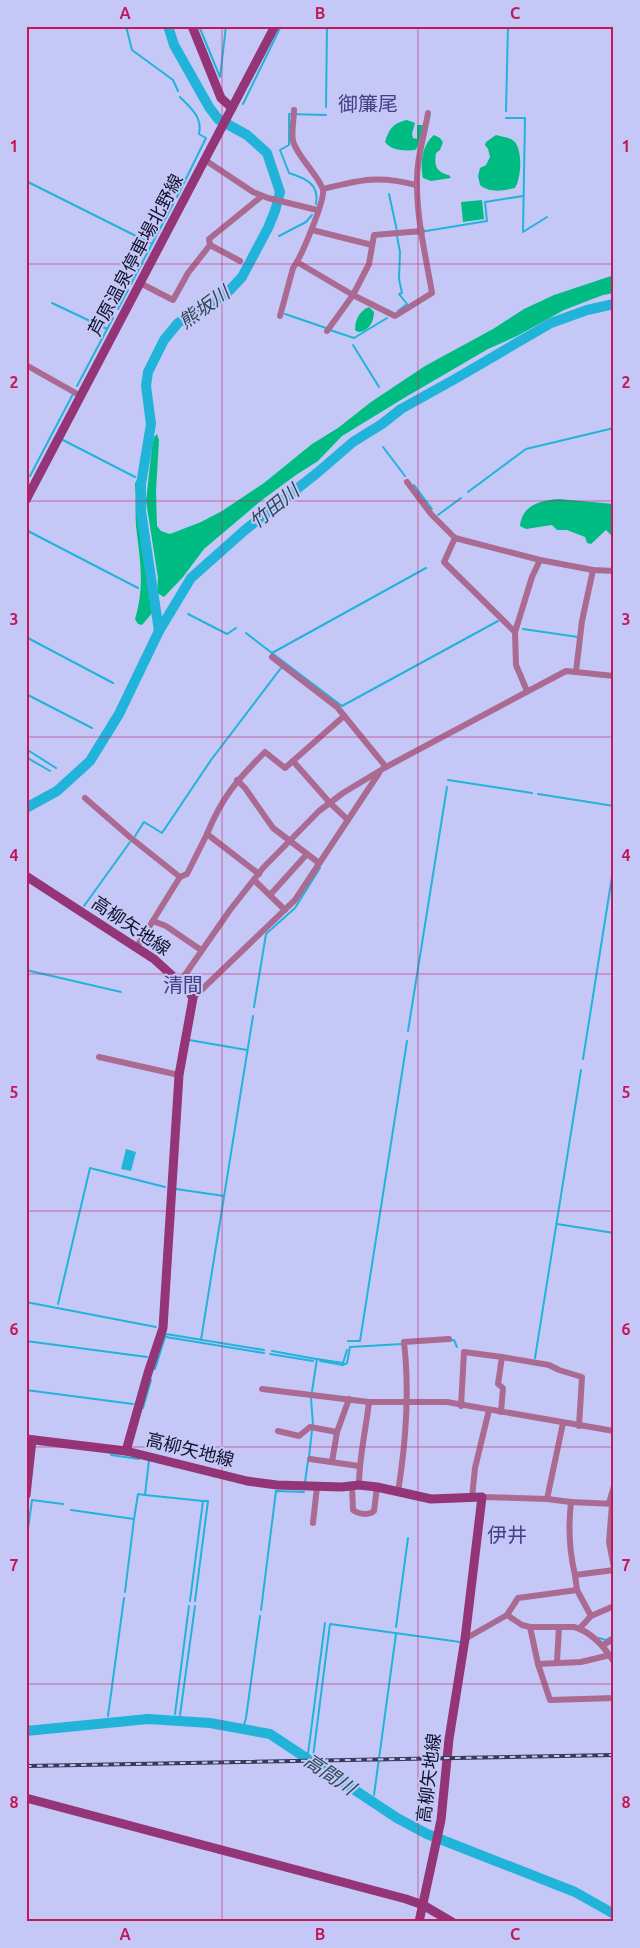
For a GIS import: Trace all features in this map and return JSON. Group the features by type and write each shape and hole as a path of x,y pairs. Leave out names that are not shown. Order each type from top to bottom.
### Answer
{"main road":[{"path":"192,26 220,98 232,108"},
{"name":"芦原温泉停車場北野線","path":"26,500 275,26"},
{"name":"高柳矢地線","path":"26,876 154,959 180,982 193,998 179,1075 163,1328 126,1451 247,1481 277,1485 377,1487 431,1499 477,1497 465,1639 450,1739 441,1820 419,1922"},
{"path":"26,1494 29,1440 126,1451"},
{"path":"26,1798 406,1899 424,1905 452,1922"}],"street":[{"path":"280,316 293,268 298,262 312,230 322,199 323,189 293,142 294,110"},
{"path":"298,262 353,295 396,316 432,293 416,185 419,156 428,113"},
{"path":"205,160 253,192 272,199 317,210"},
{"path":"323,189 368,179 382,178 416,185"},
{"path":"140,283 173,300 188,273 210,244 209,239 262,196"},
{"path":"312,230 372,245"},
{"path":"327,331 353,295 369,264 374,235 422,231"},
{"path":"210,244 240,261"},
{"path":"26,365 80,396"},
{"path":"407,482 431,514 455,538 540,560 593,570 614,571"},
{"path":"455,538 444,562 515,632"},
{"path":"527,691 516,665 515,632 532,577 540,560"},
{"path":"576,671 582,621 593,570"},
{"path":"272,657 337,706 383,769"},
{"path":"180,982 201,950 259,874 319,810 343,793 383,769 566,671 614,676"},
{"path":"136,948 180,877 187,874 217,810 237,780 265,752 285,768 344,716"},
{"path":"293,762 348,820"},
{"path":"193,998 295,900 383,769"},
{"path":"237,780 245,788 273,828 319,863"},
{"path":"85,798 180,877"},
{"path":"207,834 259,874"},
{"path":"270,895 308,854"},
{"path":"254,880 285,910"},
{"path":"153,921 166,926 201,950"},
{"path":"98,1057 179,1075"},
{"path":"398,1492 405,1449 407,1402 408,1376 404,1342 449,1339"},
{"path":"461,1406 464,1352 549,1364 558,1370 582,1377 579,1426"},
{"path":"501,1412 504,1391 498,1384 502,1357"},
{"path":"262,1389 369,1402 447,1402 563,1424 614,1431"},
{"path":"332,1462 337,1432 349,1399"},
{"path":"369,1402 353,1510 367,1514 374,1511 377,1487"},
{"path":"489,1410 475,1468 477,1497 547,1499 612,1504"},
{"path":"547,1499 563,1424"},
{"path":"278,1431 299,1436 310,1428 337,1432"},
{"path":"310,1459 359,1466"},
{"path":"575,1575 614,1569 609,1542 614,1486"},
{"path":"313,1523 317,1487"},
{"path":"571,1502 568,1527 570,1551 578,1590 592,1616"},
{"path":"465,1639 507,1615 518,1598 578,1590"},
{"path":"580,1628 592,1616 614,1606"},
{"path":"507,1615 522,1625 530,1627 580,1628 604,1645 614,1662"},
{"path":"530,1627 538,1664 550,1700 614,1698"},
{"path":"557,1662 559,1627"},
{"path":"604,1645 614,1639"},
{"path":"538,1664 581,1662 610,1655"}],"green space":[{"path":"407,120 415,123 412,134 413,138 417,139 417,125 424,125 417,148 415,150 398,150 388,145 385,142 390,130 398,123"},
{"path":"434,135 443,142 440,150 436,153 435,161 437,167 451,178 431,181 423,178 424,149"},
{"path":"496,135 511,139 518,147 520,165 519,178 515,188 492,190 480,185 478,176 480,168 486,165 490,157 485,145 486,142"},
{"path":"482,200 484,219 463,222 461,202"},
{"path":"614,275 614,293 603,295 564,310 517,336 488,349 342,436 318,461 262,500 204,549 183,577 164,597 157,593 158,578 146,501 152,447 154,437 157,434 159,440 156,491 157,526 161,531 170,534 201,522 222,511 264,483 312,444 338,428 371,402 425,366 493,329 524,309 554,295"},
{"path":"369,307 374,312 372,323 362,332 358,332 355,330 357,319 360,313"},
{"path":"138,479 140,522 152,607 152,613 142,625 138,624 135,619 141,584 136,526 135,483"},
{"path":"559,499 614,504 614,534 612,536 606,530 591,544 587,543 585,537 567,530 557,530 552,525 526,529 520,526 524,513 528,508 539,502"}],"water":[{"path":"126,1149 136,1152 131,1171 121,1169"}],"waterway":[{"path":"126,26 132,50 173,80 178,91"},
{"name":"熊坂川","path":"159,631 141,511 141,484 151,424 146,386 148,372 164,340 178,323 226,294 242,277 268,228 280,192 267,153 247,135 218,119 209,107 174,45 168,26"},
{"path":"199,26 220,77 226,26"},
{"path":"243,104 281,26"},
{"path":"326,107 327,26"},
{"path":"506,111 508,26"},
{"path":"177,197 206,138 199,134 198,118 180,97"},
{"path":"316,204 316,191 306,180 289,173 280,150 289,145 289,114 326,115"},
{"path":"506,118 525,118 523,232 547,217"},
{"path":"26,181 152,244"},
{"path":"389,194 397,231"},
{"path":"426,231 487,221 485,202 523,196"},
{"path":"131,284 174,202"},
{"path":"279,236 306,222 312,215"},
{"path":"397,236 400,252 399,279 402,293 399,294 407,304 398,311"},
{"path":"118,309 128,290"},
{"path":"52,303 107,329"},
{"name":"竹田川","path":"26,808 57,791 90,761 119,714 159,631 191,578 245,530 353,442 382,424 401,409 551,323 587,310 614,304"},
{"path":"285,314 326,328"},
{"path":"77,386 113,318"},
{"path":"330,330 354,338 387,318"},
{"path":"353,345 379,387"},
{"path":"30,476 73,394"},
{"path":"468,492 526,449 614,428"},
{"path":"63,440 135,477"},
{"path":"383,447 405,476"},
{"path":"414,485 432,509"},
{"path":"438,515 461,498"},
{"path":"26,530 138,588"},
{"path":"246,633 272,653 426,568"},
{"path":"188,614 227,634 236,628"},
{"path":"272,653 342,706 498,621"},
{"path":"523,629 578,637"},
{"path":"26,637 113,683"},
{"path":"135,836 144,822 162,833 211,760 281,668"},
{"path":"26,694 92,728"},
{"path":"26,749 56,768"},
{"path":"26,757 50,771"},
{"path":"448,780 532,793"},
{"path":"408,1031 447,787"},
{"path":"538,794 614,806"},
{"path":"84,906 130,842"},
{"path":"583,1059 614,864"},
{"path":"254,1007 266,934 295,908 320,868"},
{"path":"26,970 121,992"},
{"path":"201,1340 253,1016"},
{"path":"189,1040 247,1050"},
{"path":"348,1341 360,1341 407,1041"},
{"path":"535,1358 581,1070"},
{"path":"58,1304 90,1168 165,1187"},
{"path":"176,1189 224,1196"},
{"path":"557,1224 614,1233"},
{"path":"26,1302 156,1327"},
{"path":"155,1369 166,1334 264,1350"},
{"path":"166,1337 264,1353"},
{"path":"449,1341 454,1340 457,1347"},
{"path":"26,1341 147,1357"},
{"path":"320,1361 343,1365 347,1363 350,1347 402,1344"},
{"path":"312,1391 317,1359 343,1363 347,1350"},
{"path":"272,1351 316,1359"},
{"path":"270,1354 313,1361"},
{"path":"143,1408 151,1380"},
{"path":"26,1390 133,1404"},
{"path":"311,1398 313,1425"},
{"path":"309,1457 312,1430"},
{"path":"111,1455 139,1459"},
{"path":"134,1519 138,1494 145,1495 149,1460"},
{"path":"305,1482 308,1461"},
{"path":"261,1610 276,1491 304,1492"},
{"path":"145,1495 203,1501 190,1601"},
{"path":"26,1543 32,1500 63,1504"},
{"path":"195,1601 208,1501 203,1501"},
{"path":"71,1510 134,1519 125,1592"},
{"path":"396,1627 408,1538"},
{"path":"108,1716 124,1598"},
{"path":"175,1714 189,1606"},
{"path":"180,1715 195,1606"},
{"path":"243,1728 260,1616"},
{"path":"308,1754 325,1623"},
{"path":"313,1757 330,1624 460,1642"},
{"path":"374,1795 396,1634"},
{"path":"599,1638 606,1640 614,1635"},
{"name":"高間川","path":"26,1731 148,1719 210,1723 270,1734 397,1818 427,1834 575,1892 614,1914"}],"railway":[{"path":"26,1766 614,1755"}],"district":[{"name":"御簾尾","path":"368,104"},
{"name":"清間","path":"183,985"},
{"name":"伊井","path":"507,1535"}]}
